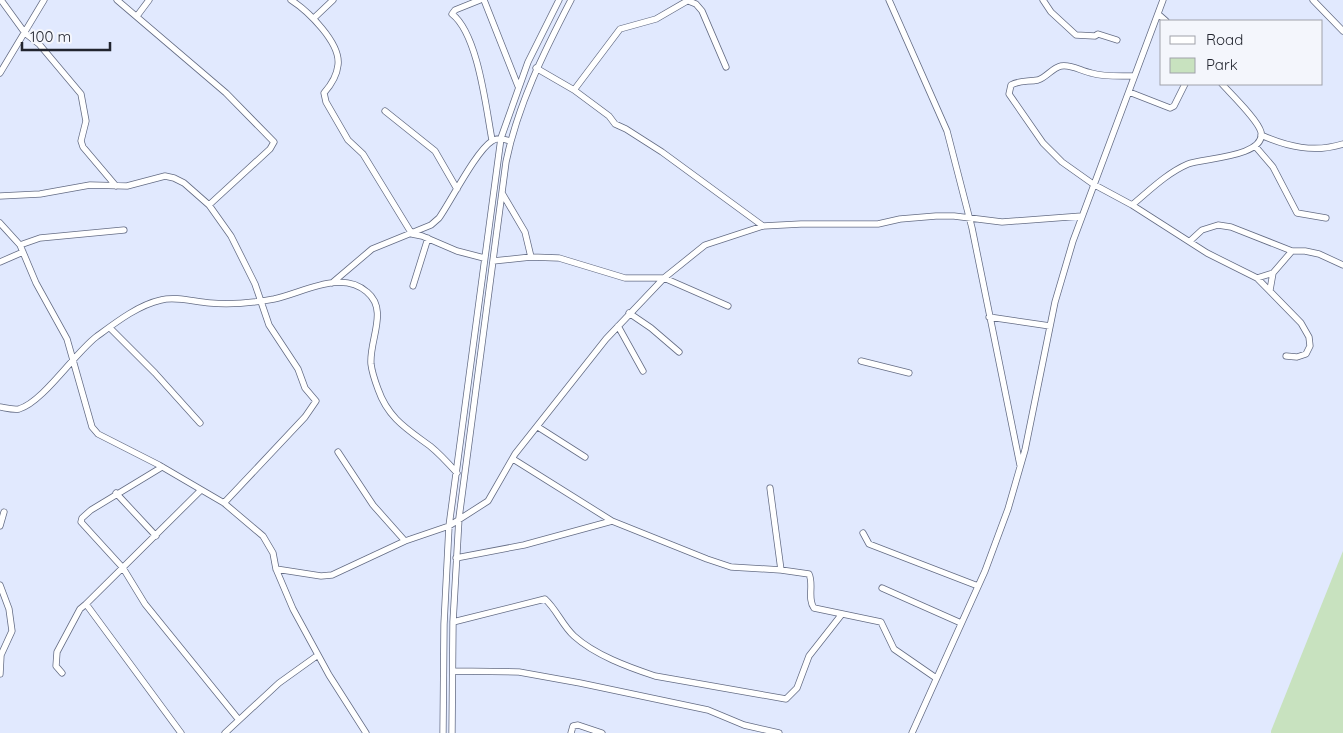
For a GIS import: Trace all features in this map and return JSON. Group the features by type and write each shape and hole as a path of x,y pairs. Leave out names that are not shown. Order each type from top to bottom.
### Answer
{"street":[{"path":"1,0 25,33 39,44 81,94 86,121 82,141 83,147 116,186"},
{"path":"0,73 44,0"},
{"path":"117,0 226,93 274,142 270,149 208,205"},
{"path":"137,16 149,0"},
{"path":"291,0 314,18 338,59 335,76 324,93 326,102 348,140 367,161 412,234 428,238 457,251 484,258"},
{"path":"314,18 333,0"},
{"path":"480,0 455,10 452,14 460,21 476,60 492,140"},
{"path":"484,0 518,86"},
{"path":"443,733 444,624 449,526 501,138 528,62 559,0"},
{"path":"452,733 453,622 459,518 510,141 536,68 571,0"},
{"path":"574,90 620,29 656,18 687,0 696,4 702,11 726,67"},
{"path":"889,0 897,22 947,131 967,218 972,228 1021,467"},
{"path":"1042,0 1051,12 1076,35 1094,36 1098,34 1117,40"},
{"path":"912,733 978,586 1008,509 1021,467 1050,326 1073,241 1163,0"},
{"path":"1313,0 1343,30"},
{"path":"1158,14 1165,20"},
{"path":"1134,76 1091,74 1074,67 1061,66 1055,68 1047,76 1035,80 1018,81 1011,85 1009,94 1043,143 1062,162 1093,184 1132,205 1207,253 1257,278 1270,290 1301,323 1309,337 1310,346 1306,354 1297,357 1286,356"},
{"path":"536,68 574,90 609,116 615,124 662,152 763,226"},
{"path":"1129,92 1170,108 1174,106 1184,85"},
{"path":"1223,85 1256,124 1261,135 1281,144 1298,148 1326,149 1343,144"},
{"path":"386,111 436,151 457,189"},
{"path":"1132,205 1176,170 1190,163 1234,155 1255,146 1261,135"},
{"path":"332,282 372,249 397,237 412,234 431,225 439,218 492,140 501,138 510,141"},
{"path":"1255,146 1273,167 1297,213 1326,218"},
{"path":"0,196 40,194 90,185 116,186 139,184 158,177 174,178 208,205 230,236 255,284 276,337 298,369 305,388 316,401 305,416 224,502"},
{"path":"502,193 525,232 531,257"},
{"path":"276,569 321,576 332,575 405,541 449,526 492,497 513,459 560,396 618,326 664,278 705,245 763,226 878,224 900,219 936,216 1002,222 1082,216"},
{"path":"0,223 20,245 36,283 67,339 92,427 98,434 162,466 224,502 263,536 272,553 276,569 293,609 318,655 366,733"},
{"path":"1190,241 1202,230 1218,225 1231,227 1292,252 1305,251 1319,254 1343,265"},
{"path":"20,245 40,238 124,230"},
{"path":"413,286 428,238"},
{"path":"0,262 23,252"},
{"path":"1257,278 1273,273 1292,252"},
{"path":"493,261 531,257 559,258 625,278 664,278 728,306"},
{"path":"1270,290 1273,273"},
{"path":"0,407 15,409 25,406 48,386 88,344 145,306 163,299 226,304 281,297 332,282 350,282 368,292 376,303 378,318 371,364 383,402 390,414 404,428 429,446 457,473"},
{"path":"629,313 651,328 679,352"},
{"path":"989,317 1050,326"},
{"path":"618,326 644,371"},
{"path":"110,328 156,373 200,423"},
{"path":"861,361 909,373"},
{"path":"538,427 585,457"},
{"path":"338,452 373,506 405,541"},
{"path":"513,459 612,521 724,565 809,574 811,578 812,606 881,622 894,649 936,678"},
{"path":"162,466 116,493 84,515 81,522 123,568 145,604 239,720"},
{"path":"770,488 781,570"},
{"path":"62,673 56,666 57,652 80,609 201,490"},
{"path":"116,493 156,536"},
{"path":"0,526 4,512"},
{"path":"456,558 524,545 612,521"},
{"path":"863,534 869,544 978,586"},
{"path":"0,585 12,620 12,631 0,655 0,674"},
{"path":"882,588 961,622"},
{"path":"453,622 545,599 576,638 600,653 644,672 672,680 786,699 797,688 808,656 842,614"},
{"path":"86,604 181,733"},
{"path":"225,733 279,683 318,655"},
{"path":"453,671 520,672 708,710 762,731 778,733"},
{"path":"571,733 573,726 578,725 602,733"}],"green space":[{"path":"1343,551 1343,733 1271,733 1271,731"}]}
